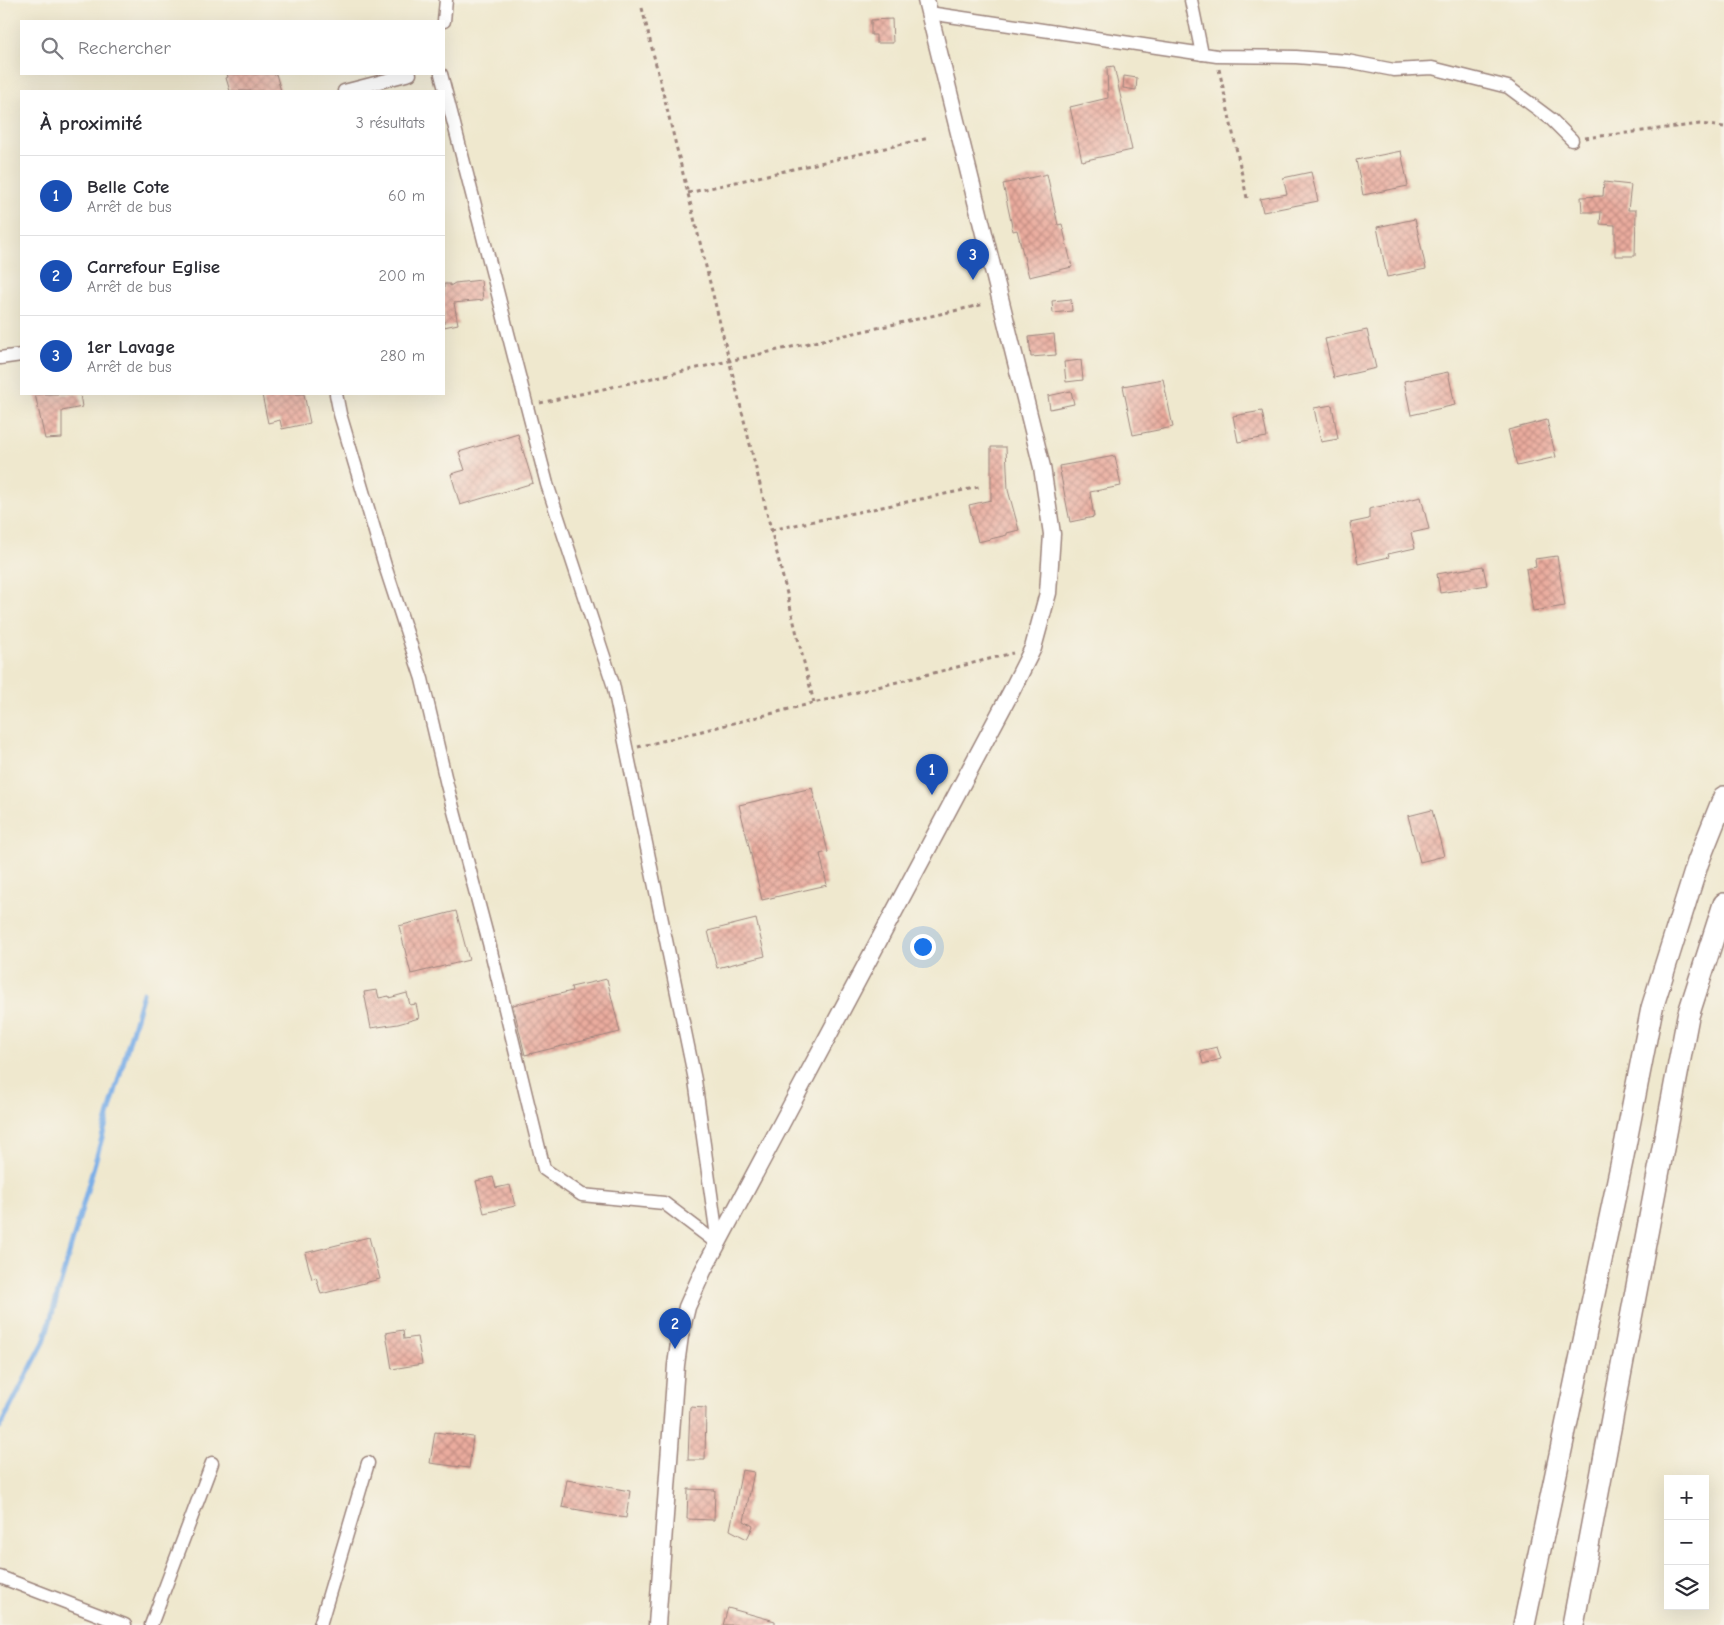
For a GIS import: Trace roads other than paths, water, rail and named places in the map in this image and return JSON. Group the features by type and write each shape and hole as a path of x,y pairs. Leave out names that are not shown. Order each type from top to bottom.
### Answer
{"highway":[{"path":"1524,1625 1620,1170 1652,1008 1698,862 1724,797"},
{"path":"1573,1625 1688,1016 1724,904"}],"street":[{"path":"444,20 446,0"},
{"path":"1190,0 1202,54"},
{"path":"658,1625 676,1365 680,1336 688,1308 703,1271 1011,692 1033,648 1048,593 1052,534 1042,467 927,7 1217,56 1347,61 1394,70 1432,68 1508,87 1551,119 1572,140"},
{"path":"348,90 406,75"},
{"path":"441,75 547,484 613,684 695,1080 718,1244"},
{"path":"0,358 20,355"},
{"path":"336,395 340,414 383,560 422,679 447,785 492,952 544,1169 582,1196 664,1203 718,1244"},
{"path":"150,1625 212,1462"},
{"path":"320,1625 368,1462"},
{"path":"0,1577 125,1625"}],"waterway":[{"path":"0,1427 44,1342 143,993"}],"place":[{"name":"1er Lavage","path":"973,280"},
{"name":"Belle Cote","path":"932,795"},
{"name":"Carrefour Eglise","path":"675,1349"}]}
